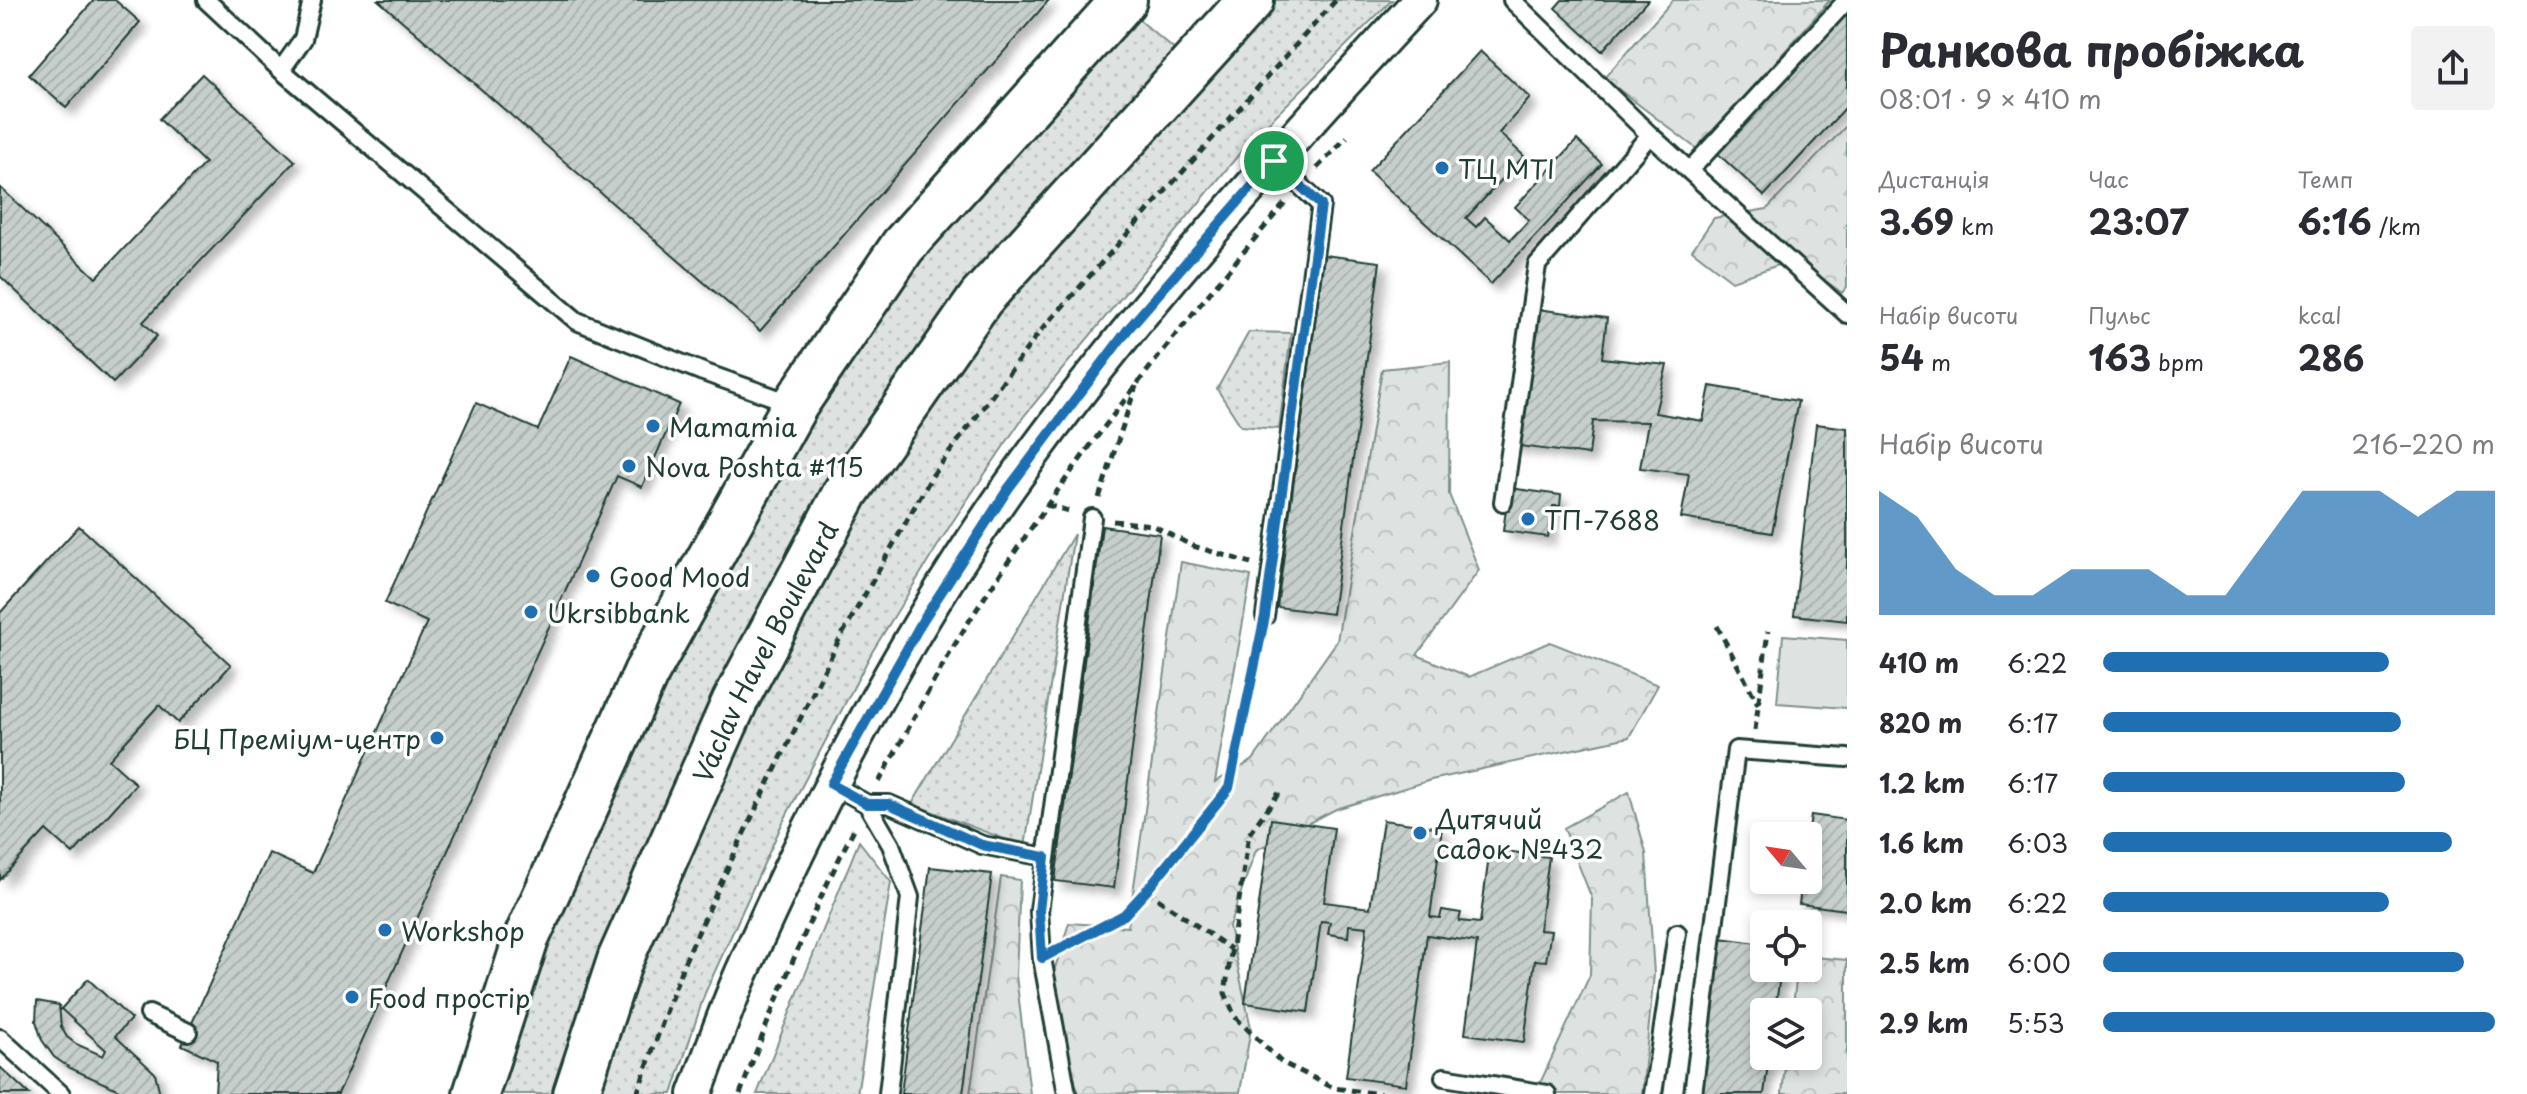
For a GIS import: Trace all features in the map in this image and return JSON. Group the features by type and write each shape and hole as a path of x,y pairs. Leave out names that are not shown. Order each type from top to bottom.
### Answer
{"street":[{"path":"476,1094 526,939 646,673 795,405 903,246 1124,0"},
{"path":"695,1094 742,973 831,784 923,620 1008,489 1129,328 1420,0"},
{"name":"Václav Havel Boulevard","path":"576,1094 620,960 735,701 846,492 981,298 1242,3"}],"lane":[{"path":"206,0 281,70 577,321 795,405"},
{"path":"281,70 303,39 312,0"},
{"path":"1512,0 1650,135 1847,314"},
{"path":"1690,170 1847,0"},
{"path":"1503,502 1537,265 1650,135"},
{"path":"1265,616 1321,205 1274,161"},
{"path":"1067,1094 1042,958 1039,911 1092,518"},
{"path":"1693,1094 1736,750 1847,758"},
{"path":"831,784 867,804 889,804 982,845 1045,857"},
{"path":"867,804 891,845 910,897 888,1094"},
{"path":"1653,1094 1677,933"},
{"path":"149,1014 188,1032"},
{"path":"0,1038 61,1094"},
{"path":"1444,1077 1547,1094"}],"path":[{"path":"740,1094 823,889 966,625 1047,505 1137,382 1300,186 1347,137"},
{"path":"1092,518 1137,382"},
{"path":"1047,505 1092,518 1152,525 1193,546 1271,569"},
{"path":"1042,958 1124,915 1229,788 1265,616"},
{"path":"1717,626 1758,705"},
{"path":"1752,751 1768,631"},
{"path":"1279,793 1249,834 1225,993 1235,1017 1281,1062 1334,1088 1381,1094"},
{"path":"1146,891 1231,949"}],"green space":[{"path":"1269,0 1392,0 1249,142 1024,416 953,521 872,652 782,824 705,993 672,1094 593,1094 638,963 746,716 873,483 1008,299"},
{"path":"1673,0 1830,0 1698,150 1604,78"},
{"path":"1135,16 1177,52 965,289 559,1094 490,1094 540,947 657,679 792,437 920,257"},
{"path":"1847,125 1847,287 1842,293 1796,259 1732,281 1692,250 1714,218 1767,209"},
{"path":"1249,332 1291,333 1279,429 1241,426 1217,389"},
{"path":"1450,362 1449,494 1479,570 1417,655 1469,677 1550,642 1658,685 1629,737 1431,780 1336,809 1256,850 1229,926 1251,1028 1240,1092 1078,1094 1051,981 1069,923 1128,927 1181,562 1251,576 1215,782 1253,760 1337,641 1382,369"},
{"path":"1074,534 1025,847 912,804"},
{"path":"1783,635 1847,640 1847,708 1777,703"},
{"path":"1629,792 1646,853 1654,974 1642,1094 1535,1094 1590,975 1592,899 1564,828"},
{"path":"859,841 891,882 857,1094 757,1094"},
{"path":"1001,877 1020,880 1016,975 1030,1094 970,1094"},
{"path":"1822,958 1847,960 1847,1094 1782,1094 1785,1070 1822,1070 1822,998 1794,998 1796,982 1822,982"}],"building":[{"path":"94,0 115,0 140,22 66,108 29,75"},
{"path":"378,0 1049,0 760,331"},
{"path":"1562,0 1648,0 1602,51 1555,8"},
{"path":"1847,11 1847,106 1764,196 1717,153"},
{"name":"ТЦ MTI","path":"1480,51 1530,98 1499,133 1524,156 1466,218 1476,227 1485,217 1510,240 1529,220 1515,207 1577,140 1602,164 1491,284 1369,171"},
{"path":"202,74 295,161 143,322 157,336 113,383 0,276 0,187 96,278 205,163 159,119"},
{"path":"1324,255 1380,262 1332,614 1277,607"},
{"path":"1529,308 1607,318 1602,358 1667,365 1655,413 1703,421 1710,386 1798,401 1772,533 1681,518 1689,474 1640,468 1648,422 1593,421 1589,455 1511,445"},
{"name":"БЦ Преміум-центр","path":"571,356 679,404 642,487 617,476 338,1094 215,1094 217,1061 182,1045 269,853 313,873 427,622 385,603 476,403 538,430"},
{"path":"1816,424 1847,428 1847,621 1794,615"},
{"name":"ТП-7688","path":"1509,488 1561,495 1560,506 1553,506 1548,537 1503,531"},
{"path":"79,526 231,665 178,723 159,705 109,760 136,784 73,854 46,830 0,880 0,613"},
{"path":"1102,526 1160,534 1114,888 1055,881"},
{"path":"1811,815 1847,820 1847,910 1799,904 1800,894 1822,894 1822,822 1810,822"},
{"path":"1271,819 1334,828 1324,902 1370,908 1383,820 1442,828 1430,917 1440,918 1442,910 1461,913 1459,921 1480,923 1490,849 1549,857 1539,930 1551,931 1546,961 1535,960 1524,1042 1465,1034 1477,942 1427,935 1406,1085 1346,1077 1367,927 1349,925 1348,937 1328,934 1330,922 1321,921 1308,1012 1245,1003"},
{"path":"930,867 992,874 963,1094 901,1094"},
{"path":"1721,938 1750,942 1750,982 1779,982 1777,998 1750,998 1750,1070 1767,1070 1764,1094 1699,1094"},
{"path":"88,979 131,1019 115,1036 155,1073 160,1094 121,1091 70,1068 54,1057 42,1040 36,1021 37,1001 59,1005 61,1027 67,1037 103,1056 106,1050 61,1009"},
{"path":"0,1067 29,1094 0,1094"}],"place":[{"name":"ТЦ MTI","path":"1442,168"},
{"name":"Mamamia","path":"653,426"},
{"name":"Nova Poshta #115","path":"629,466"},
{"name":"ТП-7688","path":"1528,519"},
{"name":"Good Mood","path":"593,576"},
{"name":"Ukrsibbank","path":"531,612"},
{"name":"БЦ Преміум-центр","path":"437,738"},
{"name":"Дитячий садок №432","path":"1420,833"},
{"name":"Workshop","path":"385,930"},
{"name":"Food простір","path":"352,997"}],"route":[{"path":"1274,161 1321,205 1265,616 1229,788 1124,915 1042,958 1039,911 1045,857 982,845 889,804 867,804 831,784 923,620 1008,489 1129,328 1274,161"}]}
